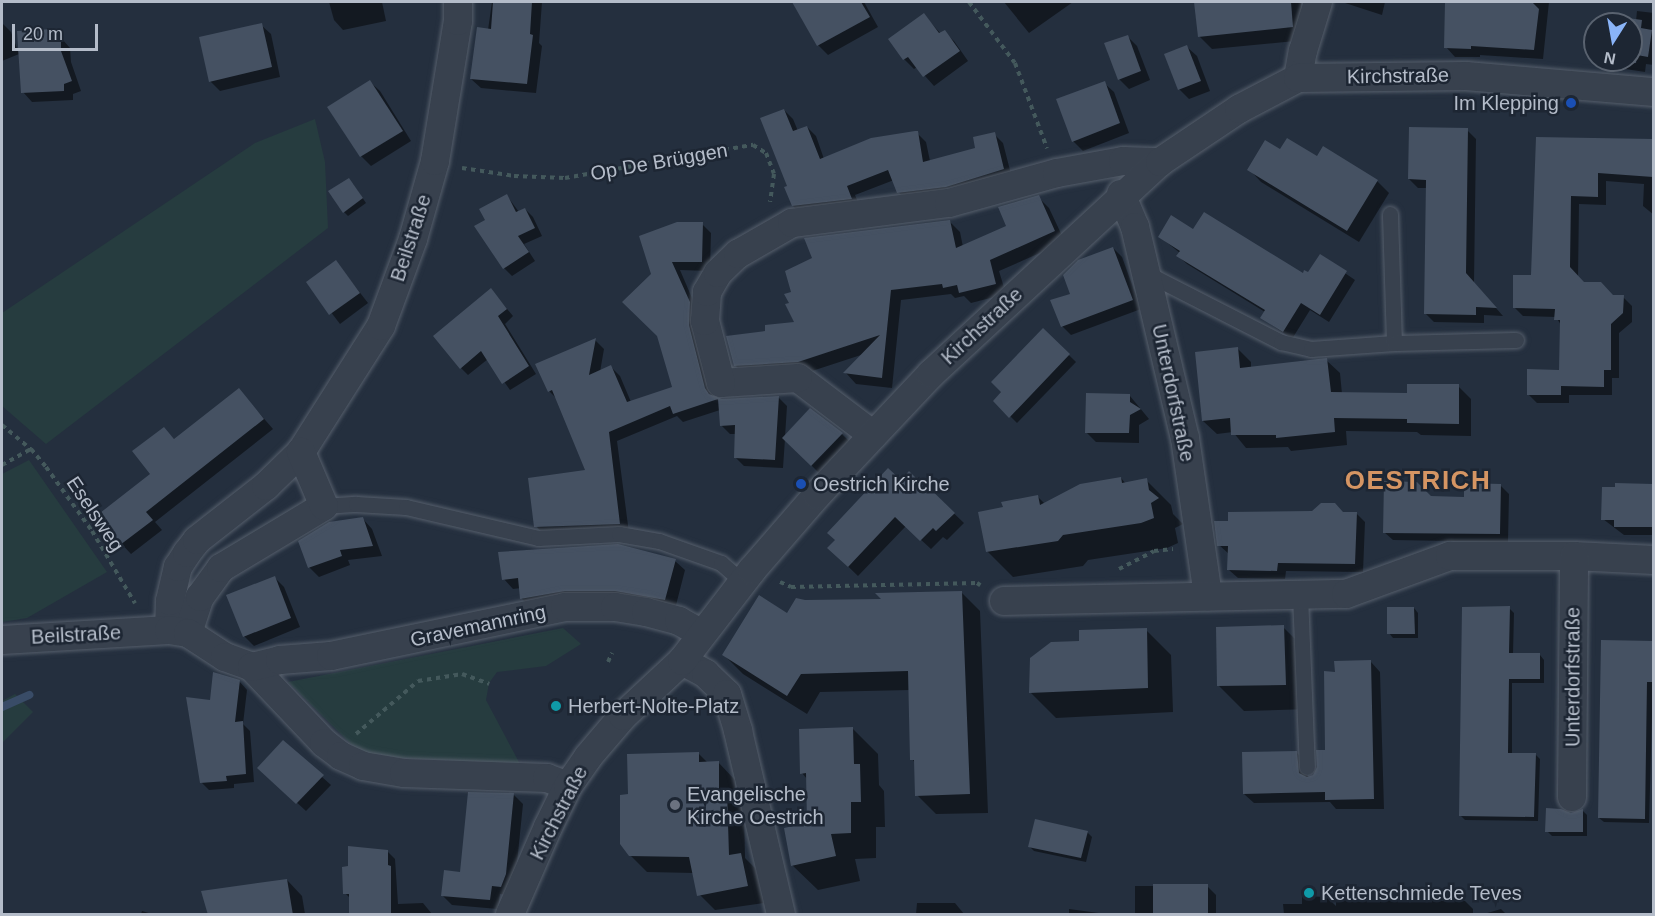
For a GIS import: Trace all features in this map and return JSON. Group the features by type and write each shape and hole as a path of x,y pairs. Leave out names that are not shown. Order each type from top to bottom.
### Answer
{"street":[{"name":"Beilstraße","path":"2,640 169,632 170,601 178,567 187,553 197,540 266,486 301,452 381,326 413,239 435,161 458,21 458,2"},
{"path":"1298,78 1303,51 1318,2"},
{"name":"Kirchstraße","path":"510,915 568,786 588,757 623,716 682,660 747,576 873,435 931,374 1121,194 1160,162 1239,109 1298,78 1467,76 1653,92"},
{"path":"873,435 798,378 721,383 705,321 707,292 718,273 738,254 792,223 949,202 1057,173 1123,161 1160,162"},
{"name":"Unterdorfstraße","path":"1121,194 1135,228 1185,438 1208,596"},
{"path":"301,452 324,506 221,568 200,597 169,632 252,667 324,743 341,756 363,766 404,773 547,778 568,786"},
{"path":"1004,601 1346,594 1450,556 1574,556 1653,560"},
{"name":"Unterdorfstraße","path":"1572,797 1574,556"},
{"name":"Gravemannring","path":"252,667 280,660 331,656 565,608 615,607 646,612 679,621 701,633"},
{"path":"682,660 706,674 727,694 738,731 781,915"}],"lane":[{"path":"1390,214 1394,343"},
{"path":"1146,273 1281,342 1311,349 1394,343 1516,340"},
{"path":"324,506 356,504 406,507 538,538 619,534 659,541 747,576"},
{"path":"1300,595 1307,767"}],"path":[{"path":"969,2 1015,63 1057,173"},
{"name":"Op De Brüggen","path":"435,161 472,171 565,178 753,144 766,153 774,174 768,211"},
{"name":"Eselsweg","path":"2,425 31,449 169,632"},
{"path":"2,465 31,449"},
{"path":"747,576 791,587 977,583 1004,601"},
{"path":"608,662 612,653"},
{"path":"356,734 418,681 462,674 489,684"}],"green space":[{"path":"315,119 325,162 328,228 46,444 2,406 2,313 255,143"},
{"path":"29,460 107,572 27,618 2,622 2,474"},
{"path":"563,628 581,644 546,666 497,672 489,683 486,700 520,764 400,758 359,752 288,682"},
{"path":"15,694 33,712 2,743 2,701"}],"building":[{"path":"493,2 532,2 530,34 533,35 527,84 470,79 477,27 491,29"},
{"path":"792,2 861,2 870,17 817,46"},
{"path":"1194,2 1291,2 1293,27 1198,37"},
{"path":"1445,2 1532,2 1539,9 1534,50 1471,46 1471,49 1444,48"},
{"path":"924,13 939,33 945,30 960,51 923,77 908,57 903,60 888,39"},
{"path":"262,23 272,67 209,82 199,37"},
{"path":"1643,28 1652,30 1648,57 1643,56"},
{"path":"54,29 55,37 61,36 61,51 72,81 64,84 64,91 21,93 17,31"},
{"path":"1128,35 1141,71 1118,80 1104,43"},
{"path":"1187,45 1201,81 1178,90 1164,54"},
{"path":"370,80 403,131 360,157 327,107"},
{"path":"1105,81 1120,123 1072,142 1056,99"},
{"path":"784,109 793,131 807,126 820,159 871,138 918,131 923,162 975,148 973,137 995,132 1004,169 946,187 897,193 888,170 847,186 852,199 792,206 784,187 787,186 760,118"},
{"path":"1409,127 1468,128 1466,273 1497,308 1476,307 1476,315 1424,314 1426,180 1408,179"},
{"path":"1536,137 1653,139 1653,177 1598,173 1598,197 1571,196 1570,267 1584,282 1601,282 1613,295 1624,295 1623,313 1611,324 1611,370 1604,370 1604,387 1561,386 1561,395 1527,395 1527,369 1559,370 1560,320 1554,320 1555,309 1513,308 1513,275 1531,275"},
{"path":"1287,138 1317,156 1323,146 1378,180 1347,231 1247,170 1265,140 1280,149"},
{"path":"349,178 363,198 343,213 328,191"},
{"path":"507,194 516,212 525,208 535,228 518,236 529,252 503,269 474,226 485,220 479,209"},
{"path":"1039,195 1055,231 990,260 996,284 959,293 957,285 943,288 942,284 891,290 882,378 843,373 880,335 798,362 734,366 726,336 765,331 765,325 794,322 785,304 789,303 784,294 791,292 785,271 812,258 804,238 950,220 956,248 1006,226 998,207"},
{"path":"1204,212 1303,273 1304,270 1308,272 1320,254 1347,271 1320,315 1301,303 1283,332 1260,318 1265,310 1176,256 1180,251 1158,237 1171,215 1193,229"},
{"path":"677,222 703,222 702,262 672,262 690,302 689,325 705,388 709,394 722,399 779,396 775,460 734,458 735,425 720,426 718,399 673,414 670,406 609,432 620,524 534,527 528,478 585,470 552,390 548,392 535,364 596,338 589,375 611,365 627,402 672,387 657,336 622,302 651,274 639,236"},
{"path":"1113,247 1133,300 1061,327 1050,300 1070,294 1063,275 1078,260"},
{"path":"336,260 360,293 329,315 306,282"},
{"path":"491,288 507,309 498,316 529,366 502,384 481,351 460,369 433,336"},
{"path":"1043,328 1070,354 1009,418 993,401 1001,392 991,382"},
{"path":"1238,347 1240,368 1327,358 1331,392 1407,393 1407,384 1459,384 1459,424 1407,423 1407,419 1334,418 1335,432 1276,438 1276,435 1231,435 1230,418 1202,421 1195,352"},
{"path":"239,388 264,419 146,512 153,520 120,545 108,530 98,528 100,513 150,474 132,451 164,427 174,439"},
{"path":"1086,393 1130,394 1130,402 1141,409 1130,415 1129,433 1085,433"},
{"path":"810,408 843,433 811,466 782,438"},
{"path":"888,468 901,480 909,471 916,478 918,477 955,513 936,531 933,528 920,541 895,517 848,567 827,548 835,540 827,533"},
{"path":"1121,477 1122,483 1147,478 1149,490 1159,498 1151,503 1154,518 1141,523 1063,535 1058,541 986,552 978,512 1003,507 1001,502 1038,495 1040,505 1080,484"},
{"path":"1384,481 1417,482 1431,496 1464,497 1464,483 1501,484 1500,534 1383,533"},
{"path":"1615,483 1653,484 1653,527 1614,527 1614,520 1601,520 1602,487 1615,487"},
{"path":"1321,503 1335,503 1343,512 1357,512 1355,564 1278,563 1277,571 1227,570 1228,546 1217,546 1214,521 1228,521 1228,512 1312,511"},
{"path":"363,517 373,546 340,550 342,556 308,568 298,541 329,522"},
{"path":"618,544 676,559 665,600 615,591 565,591 520,599 518,578 502,580 498,552"},
{"path":"275,576 291,618 243,637 226,595"},
{"path":"962,591 970,794 915,796 914,760 910,760 908,671 801,674 787,696 722,655 759,595 787,613 796,598 805,600 881,599 875,593"},
{"path":"1510,606 1509,653 1540,653 1540,679 1509,679 1508,753 1536,753 1534,817 1459,816 1462,607"},
{"path":"1387,607 1414,607 1415,634 1387,634"},
{"path":"1284,625 1286,685 1217,686 1216,627"},
{"path":"1147,628 1148,688 1029,693 1030,658 1051,642 1079,641 1079,630"},
{"path":"1601,640 1653,641 1653,682 1647,682 1645,819 1598,818"},
{"path":"1371,660 1374,799 1325,800 1325,792 1243,794 1242,752 1297,751 1299,773 1307,777 1313,775 1317,767 1316,750 1325,750 1324,671 1335,672 1334,661"},
{"path":"213,672 240,680 235,722 243,721 246,774 226,776 227,781 200,783 186,697 210,700"},
{"path":"853,727 854,764 860,764 861,802 851,802 851,833 831,834 836,856 791,866 784,828 807,823 806,773 800,774 799,729"},
{"path":"283,740 324,775 296,804 257,768"},
{"name":"Evangelische Kirche Oestrich","path":"699,752 699,762 719,761 719,791 727,791 729,855 741,853 748,886 697,896 689,857 629,856 620,844 620,795 628,794 627,754"},
{"path":"468,792 514,793 506,874 501,887 492,886 490,900 441,896 444,870 460,872"},
{"path":"1546,808 1561,809 1571,813 1583,809 1583,832 1545,832"},
{"path":"1035,819 1088,831 1081,858 1028,847"},
{"path":"348,846 388,850 388,865 391,866 391,915 349,915 349,894 343,894 342,867 348,866"},
{"path":"287,879 293,915 208,915 201,891"},
{"path":"1153,884 1208,884 1208,915 1153,915"}],"waterway":[{"path":"2,707 29,695"}],"place":[{"name":"Im Klepping","path":"1571,103"},
{"name":"Oestrich Kirche","path":"801,484"},
{"name":"Herbert-Nolte-Platz","path":"556,706"},
{"name":"Evangelische Kirche Oestrich","path":"675,805"},
{"name":"Kettenschmiede Teves","path":"1309,893"}],"district":[{"name":"OESTRICH","path":"1418,481"}]}
